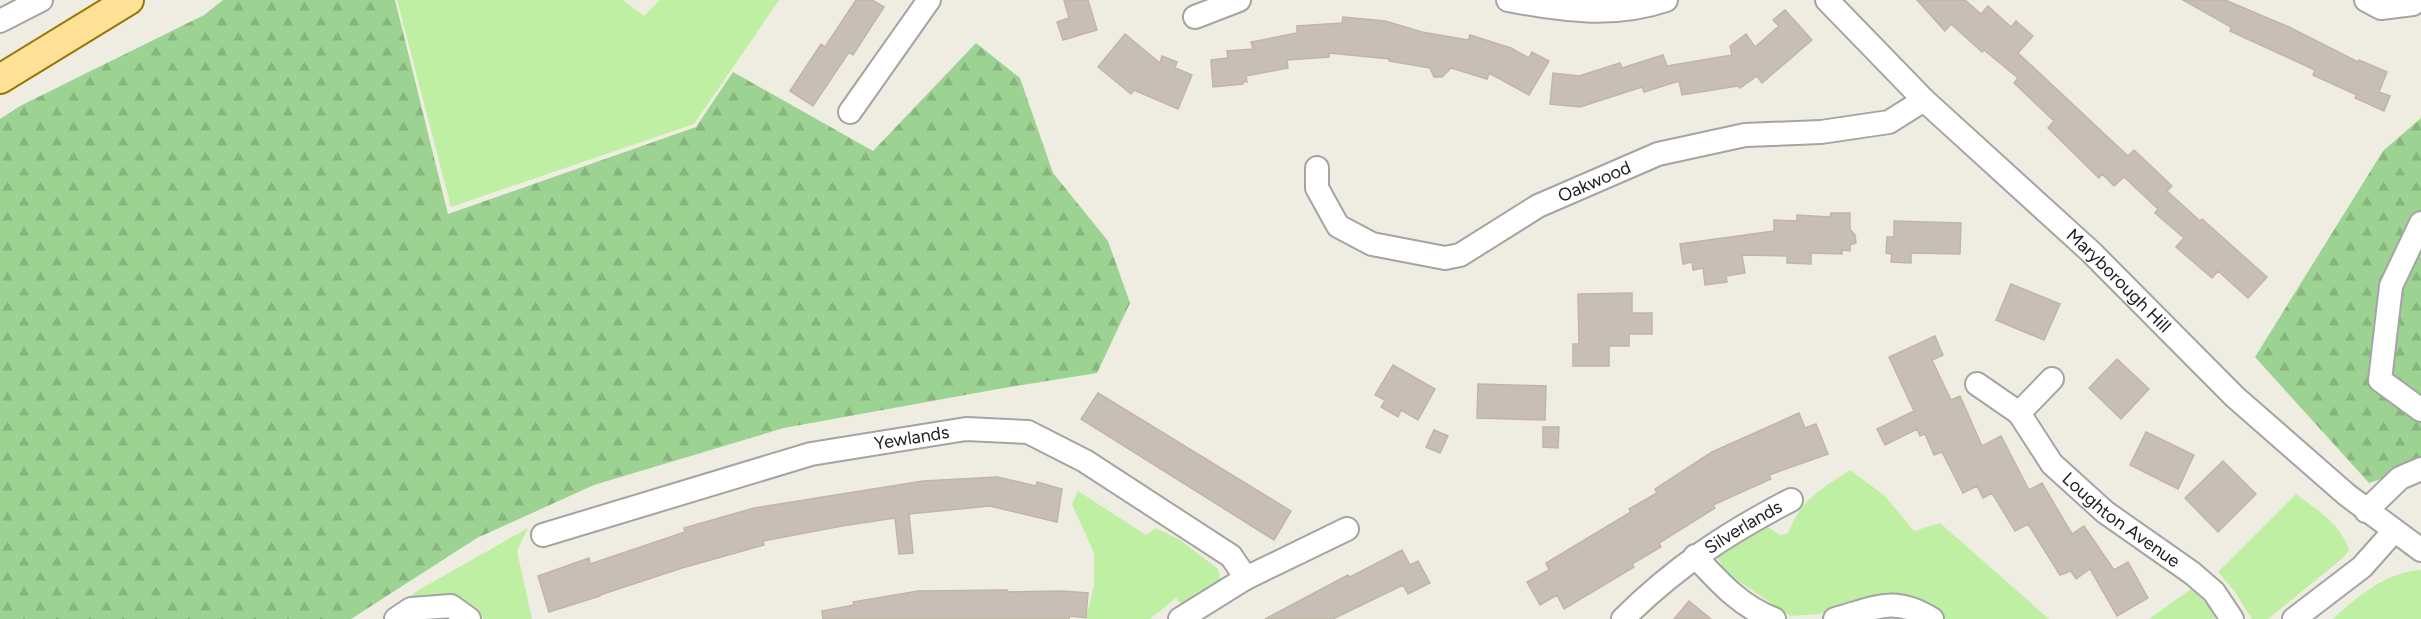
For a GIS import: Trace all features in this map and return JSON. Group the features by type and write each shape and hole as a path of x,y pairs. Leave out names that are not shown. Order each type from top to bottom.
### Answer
{"main road":[{"path":"0,79 129,0"}],"street":[{"path":"5,12 41,0"},
{"path":"850,112 929,0"},
{"path":"1195,17 1239,0"},
{"path":"1508,0 1547,8 1650,6 1666,0"},
{"name":"Maryborough Hill","path":"1827,0 1924,100 2091,252 2235,397 2366,511 2421,550"},
{"path":"2366,0 2381,8 2413,4 2416,0"},
{"name":"Oakwood","path":"1317,168 1317,188 1338,226 1372,244 1445,258 1460,255 1538,206 1658,154 1745,135 1821,132 1889,122 1924,100"},
{"path":"2421,223 2391,286 2380,380 2421,410"},
{"path":"2019,413 2052,379"},
{"name":"Loughton Avenue","path":"1977,384 2019,413 2052,464 2105,512 2192,573 2214,592 2232,619"},
{"name":"Yewlands","path":"543,535 811,454 966,429 1028,432 1085,461 1231,556 1246,578"},
{"path":"2366,511 2400,478 2421,469"},
{"name":"Silverlands","path":"1623,619 1653,588 1695,555 1741,526 1791,500"},
{"path":"1180,619 1246,578 1347,529"},
{"path":"2294,619 2362,567 2394,531"},
{"name":"Silverlands","path":"1695,555 1726,589 1749,606 1774,619"},
{"path":"1835,619 1892,604 1913,608 1932,619"},
{"path":"396,619 411,609 451,606 469,619"}],"green space":[{"path":"223,0 395,0 448,214 696,127 733,72 873,151 976,43 1020,78 1053,173 1108,241 1130,303 1097,373 784,428 594,485 477,538 351,619 0,619 0,119 20,106 204,15"},
{"path":"397,0 623,0 644,16 660,0 779,0 694,124 451,207"},
{"path":"2421,118 2421,466 2369,483 2255,357 2383,151"},
{"path":"1850,470 1885,496 1914,531 1940,523 2049,619 1943,619 1924,604 1894,594 1819,614 1790,616 1727,573 1715,554 1766,526 1781,535 1788,533 1799,511 1806,503 1821,489"},
{"path":"1078,491 1146,535 1156,528 1180,540 1218,569 1221,583 1182,605 1176,598 1150,619 1086,619 1094,584 1094,553 1072,504"},
{"path":"2296,494 2334,525 2349,550 2343,558 2268,619 2252,619 2235,592 2218,572"},
{"path":"528,528 517,551 532,619 484,619 464,602 410,599 380,619 417,591"},
{"path":"2421,570 2421,619 2333,619 2362,594 2385,580 2396,575"},
{"path":"2191,589 2211,608 2216,619 2149,619"}],"building":[{"path":"856,0 872,0 884,7 853,55 849,52 813,106 790,91 821,44 825,47"},
{"path":"1064,0 1088,0 1097,30 1063,40 1057,22 1069,18"},
{"path":"1917,0 1965,0 1981,14 1988,6 2011,27 2016,21 2033,36 2018,53 2128,156 2134,150 2172,186 2167,191 2267,277 2248,298 2218,271 2212,278 2176,247 2184,238 2155,213 2158,209 2124,177 2114,186 2102,174 2099,178 2048,128 2054,121 2014,83 2018,78 1984,50 1982,52 1951,24 1945,31"},
{"path":"2183,0 2225,0 2289,27 2358,62 2359,60 2387,72 2379,92 2390,96 2384,111 2355,98 2357,95 2313,75 2315,70 2230,31 2231,27"},
{"path":"1785,10 1812,40 1762,83 1757,76 1740,88 1738,86 1682,95 1679,81 1644,92 1642,87 1580,107 1550,104 1553,73 1579,76 1620,63 1622,68 1663,55 1667,66 1732,55 1730,46 1746,34 1755,47 1779,26 1773,20"},
{"path":"1343,17 1385,21 1422,32 1468,40 1470,35 1511,48 1529,58 1532,52 1549,61 1529,95 1489,73 1487,79 1451,68 1442,77 1434,77 1430,68 1389,61 1390,59 1329,53 1329,57 1287,60 1288,68 1246,76 1247,82 1243,81 1243,84 1213,87 1211,60 1228,58 1227,51 1253,49 1251,42 1297,33 1297,26 1342,23"},
{"path":"1125,34 1160,63 1162,56 1177,62 1175,68 1192,75 1178,109 1134,90 1131,94 1098,67"},
{"path":"1831,213 1850,213 1850,229 1855,235 1856,243 1850,245 1850,251 1842,250 1842,254 1811,253 1811,264 1787,263 1787,256 1742,255 1745,273 1726,276 1727,282 1705,285 1703,268 1693,270 1692,262 1683,264 1680,244 1774,231 1774,220 1797,221 1797,215 1830,217"},
{"path":"1894,221 1961,223 1960,254 1911,253 1911,263 1891,262 1892,254 1886,253 1887,237 1894,237"},
{"path":"2011,284 2060,304 2044,340 1996,320"},
{"path":"1632,293 1632,313 1652,313 1652,334 1629,334 1629,346 1609,346 1609,366 1573,366 1573,344 1579,344 1578,294"},
{"path":"1935,336 1943,355 1932,360 1951,400 1960,396 1982,446 2001,436 2029,490 2042,483 2072,534 2084,526 2114,570 2128,562 2148,598 2117,616 2090,569 2076,579 2071,571 2060,575 2028,524 2015,531 1992,493 1983,498 1977,486 1963,493 1942,452 1934,455 1925,434 1920,436 1917,429 1885,445 1877,429 1914,411 1889,357"},
{"path":"2117,359 2149,389 2121,419 2089,388"},
{"path":"1393,365 1435,389 1418,420 1401,410 1398,417 1381,407 1385,400 1375,395"},
{"path":"1478,384 1546,386 1545,420 1477,418"},
{"path":"1098,393 1291,511 1274,540 1081,419"},
{"path":"1799,413 1805,428 1816,424 1828,454 1769,475 1771,479 1713,505 1715,508 1659,543 1661,547 1632,564 1634,567 1564,609 1557,595 1540,605 1527,582 1549,570 1546,563 1631,512 1629,509 1657,493 1655,489 1712,452"},
{"path":"1543,427 1559,427 1558,448 1543,447"},
{"path":"1434,430 1448,436 1440,453 1426,447"},
{"path":"2146,432 2194,455 2178,489 2130,465"},
{"path":"2223,461 2256,494 2218,532 2185,498"},
{"path":"997,477 1036,486 1037,482 1062,489 1057,522 990,506 909,514 913,553 899,554 895,518 842,526 763,541 764,545 682,568 549,612 538,576 589,558 590,564 685,532 684,528 754,508 923,481"},
{"path":"1402,550 1410,565 1418,561 1430,583 1408,594 1403,585 1333,619 1265,619 1348,575 1350,577"},
{"path":"1007,590 1007,592 1088,593 1086,618 1070,616 1069,619 823,619 822,611 854,605 853,602 918,591"},
{"path":"1689,601 1711,619 1674,619"}]}
